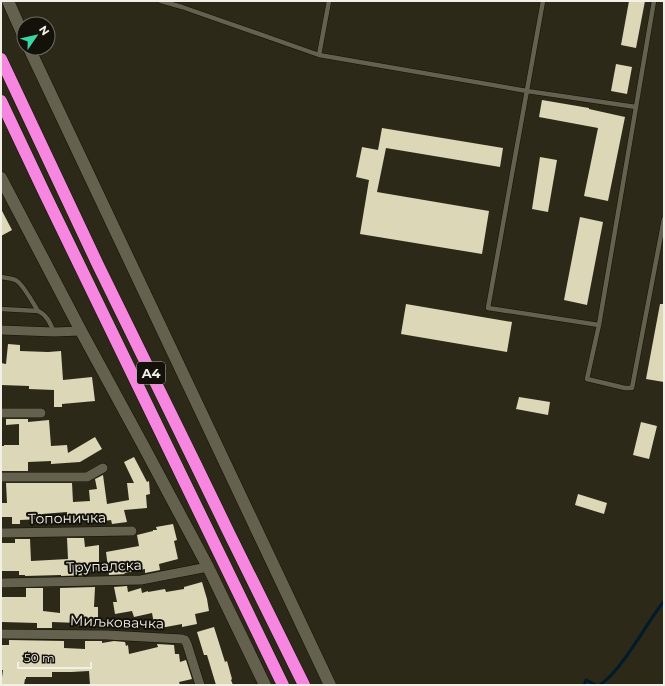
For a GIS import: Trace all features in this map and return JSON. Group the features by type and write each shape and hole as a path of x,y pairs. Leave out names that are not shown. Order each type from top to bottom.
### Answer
{"highway":[{"name":"A4","path":"1,59 98,265 304,685"},
{"name":"A4","path":"1,101 283,685"}],"street":[{"path":"8,1 16,19"},
{"path":"33,56 330,685"},
{"path":"3,182 208,567 265,685"},
{"path":"1,330 54,332 81,331"},
{"path":"1,412 41,413"},
{"path":"1,477 87,477 103,468"},
{"name":"Топоничка","path":"1,533 132,531"},
{"name":"Трупалска","path":"1,583 141,580 208,567"},
{"name":"Миљковачка","path":"1,634 107,635 182,639 187,644 200,685"}],"lane":[{"path":"161,1 319,55 527,91 636,107"},
{"path":"319,55 329,1"},
{"path":"542,1 488,308 599,325"},
{"path":"654,1 599,325 587,379 625,388 632,388 664,219"},
{"path":"1,277 13,280 22,286 38,311"},
{"path":"1,309 38,311 43,313 47,317 54,332"}],"building":[{"path":"629,1 645,1 636,48 621,45"},
{"path":"616,64 632,67 627,94 611,91"},
{"path":"542,100 589,108 625,117 608,201 584,196 598,128 539,117"},
{"path":"382,128 503,148 500,167 386,148 377,192 489,211 482,254 360,234 369,180 356,177 362,147 378,150"},
{"path":"540,157 557,160 548,212 532,209"},
{"path":"1,209 12,230 1,236"},
{"path":"580,217 603,222 587,305 564,300"},
{"path":"406,304 512,322 507,352 401,334"},
{"path":"660,304 664,304 664,382 646,379"},
{"path":"8,344 20,345 20,351 61,351 63,380 92,377 95,401 62,404 62,407 54,407 54,390 29,389 29,386 1,385 1,363 6,364"},
{"path":"519,397 550,402 548,415 516,409"},
{"path":"6,419 28,419 28,422 49,420 51,446 67,445 68,453 95,437 102,449 80,462 51,464 51,461 28,462 28,471 1,471 1,446 19,445 19,424 6,425"},
{"path":"641,422 657,426 649,459 633,455"},
{"path":"134,457 147,482 149,481 150,494 146,495 147,508 124,510 127,522 112,524 111,520 88,523 87,516 67,517 67,512 42,514 42,519 20,520 20,524 12,524 12,517 1,517 1,503 7,503 6,483 72,483 73,502 90,501 89,490 97,489 95,479 103,475 107,504 129,500 127,483 134,483 124,462"},
{"path":"578,494 607,503 604,514 575,505"},
{"path":"173,524 177,540 174,541 178,559 159,564 160,570 145,573 145,569 124,573 125,574 109,575 106,552 139,546 137,535 157,530 156,527"},
{"path":"67,538 84,538 85,547 99,545 99,570 86,572 86,575 61,576 25,576 19,575 19,571 1,571 1,543 15,543 15,539 30,539 31,561 68,559"},
{"path":"202,582 209,611 195,614 197,624 182,627 182,624 155,629 152,613 134,617 132,611 115,614 113,602 117,602 114,587 127,586 128,592 141,588 142,593 165,589 166,592 184,589 184,587"},
{"path":"95,587 94,607 98,607 98,626 78,626 78,623 52,622 52,628 37,628 37,623 2,622 1,597 26,597 26,588 43,588 43,611 60,613 60,588"},
{"path":"214,627 225,662 227,661 233,685 216,685 207,655 204,655 197,632"},
{"path":"9,640 64,641 64,648 85,649 85,641 102,641 102,643 114,641 125,642 126,646 128,645 129,654 158,647 157,644 174,645 175,654 179,654 180,662 186,660 192,679 179,682 180,685 90,685 89,671 52,672 52,677 26,677 24,685 1,685 3,670 1,670 1,645 9,645"}],"waterway":[{"path":"600,685 611,676 621,664 664,601"},
{"path":"584,685 586,680 596,685"}]}
